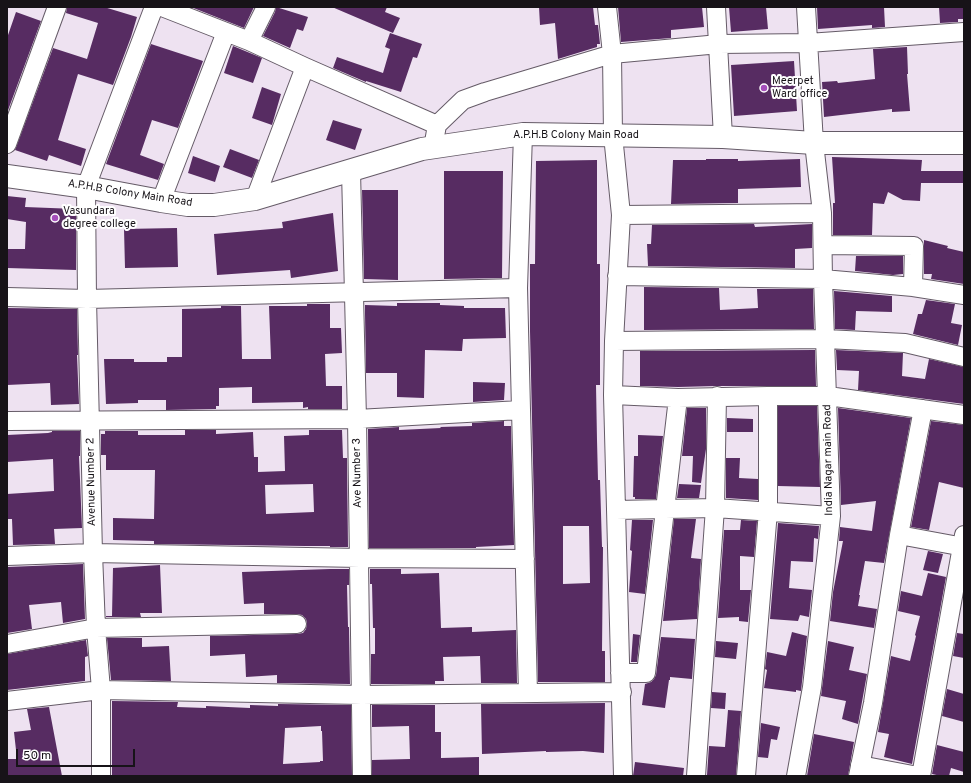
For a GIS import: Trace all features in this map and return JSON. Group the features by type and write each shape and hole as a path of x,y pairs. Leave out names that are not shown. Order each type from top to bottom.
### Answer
{"street":[{"path":"7,144 57,7"},
{"path":"86,187 154,7"},
{"path":"249,41 266,7"},
{"path":"607,7 612,54 613,135 621,215 614,341 613,395 620,673 622,692 623,776"},
{"path":"716,7 724,137"},
{"name":"India Nagar main Road","path":"796,776 812,687 831,516 823,279 824,245 814,143 806,7"},
{"path":"173,9 249,41 437,126"},
{"path":"160,201 226,32"},
{"path":"433,148 437,126 462,100 612,54 719,44 808,42 964,32"},
{"path":"255,199 305,67"},
{"path":"523,134 518,288 528,693"},
{"name":"A.P.H.B Colony Main Road","path":"7,176 86,187 188,205 214,205 255,199 422,149 523,134 724,137 814,143 964,143"},
{"name":"Ave Number 3","path":"351,171 360,558 362,776"},
{"name":"Avenue Number 2","path":"86,187 93,553 96,628 101,690 102,776"},
{"path":"621,215 822,213"},
{"path":"824,245 914,246 913,287"},
{"path":"617,276 823,279 913,287 964,295"},
{"path":"7,296 87,299 518,288"},
{"path":"614,341 826,339 906,343 964,357"},
{"path":"613,395 678,398 717,396 828,396 964,415"},
{"path":"696,776 715,508 717,396"},
{"path":"746,776 768,511 768,396"},
{"path":"620,673 646,673 678,398"},
{"path":"7,421 357,419 521,410"},
{"path":"899,535 963,543 920,776 859,771 873,703 899,535 923,410"},
{"path":"616,510 715,508 831,516"},
{"path":"7,556 93,553 360,558 524,558"},
{"path":"7,644 96,628 297,624"},
{"path":"7,701 101,690 362,695 622,692"}],"building":[{"path":"67,7 104,7 137,17 113,85 78,74 58,140 86,149 81,166 49,155 47,161 15,150 53,48 87,59 98,23 66,13"},
{"path":"191,7 254,7 244,28"},
{"path":"276,7 308,17 303,31 297,29 290,48 263,36"},
{"path":"332,7 387,7 385,12 400,18 393,33"},
{"path":"539,7 593,7 595,25 598,25 600,44 597,44 597,47 558,59 555,23 540,25"},
{"path":"618,7 702,7 704,27 671,30 671,38 621,42"},
{"path":"729,7 766,7 768,29 731,32"},
{"path":"817,7 884,7 885,27 872,28 872,25 818,29"},
{"path":"939,7 964,7 964,19 958,19 958,22 940,23"},
{"path":"16,12 41,21 7,113 7,38"},
{"path":"390,33 422,44 417,58 413,57 401,92 366,82 333,68 337,57 383,73 390,49 385,47"},
{"path":"151,44 203,61 178,128 152,120 140,155 164,164 158,180 106,164"},
{"path":"233,46 262,58 253,83 224,73"},
{"path":"907,47 907,74 910,111 892,112 892,109 824,117 822,82 837,81 838,83 875,79 873,49"},
{"name":"Meerpet Ward office","path":"794,61 797,111 734,116 731,65"},
{"path":"262,87 281,94 272,125 252,118"},
{"path":"333,120 362,129 355,150 326,140"},
{"path":"230,149 259,160 252,178 223,167"},
{"path":"193,156 220,166 215,182 188,173"},
{"path":"832,157 922,160 921,171 964,171 964,183 921,183 920,201 903,200 888,192 884,204 873,203 872,235 833,235 833,203 835,203"},
{"path":"738,159 738,161 800,159 801,187 738,189 738,203 671,204 673,160"},
{"path":"597,160 597,264 600,264 600,385 596,385 598,480 600,480 603,547 602,651 605,651 605,682 538,682 530,331 530,264 535,264 536,161","holes":["563,526 589,526 590,583 563,584"]},
{"path":"444,171 503,171 502,278 444,279"},
{"path":"362,190 398,190 398,280 364,279"},
{"path":"7,196 26,198 25,207 76,209 76,270 7,268 7,249 25,249 26,222 7,219"},
{"path":"333,213 338,271 291,278 290,270 217,275 214,234 283,228 282,222"},
{"path":"754,224 755,227 812,224 812,248 795,249 795,268 648,266 647,244 651,244 652,225"},
{"path":"177,228 178,267 125,268 124,229"},
{"path":"924,240 964,252 964,284 931,279 932,274 924,274"},
{"path":"856,256 903,256 903,274 893,275 855,271"},
{"path":"644,287 719,288 720,310 758,308 757,289 813,289 814,329 644,330"},
{"path":"834,291 892,296 892,312 856,311 855,330 835,329"},
{"path":"926,300 955,304 951,323 962,325 958,345 913,334 918,314 922,314"},
{"path":"397,303 440,303 440,305 464,306 464,308 505,308 506,338 463,339 462,351 425,350 424,398 397,397 397,373 366,373 365,305 397,306"},
{"path":"307,304 330,304 330,328 341,328 342,353 325,354 326,386 342,386 342,409 308,409 308,407 303,408 303,402 252,403 252,387 219,388 219,406 216,406 216,409 166,410 166,400 138,400 138,403 106,404 104,359 134,359 134,362 167,362 167,357 182,357 182,309 241,306 242,359 271,359 269,306 307,306"},
{"path":"7,308 77,309 79,404 51,405 50,383 7,385"},
{"path":"815,350 816,386 640,386 640,351"},
{"path":"836,350 903,353 902,376 925,379 929,359 964,367 964,404 858,390 859,371 837,370"},
{"path":"473,382 505,383 504,400 473,402"},
{"path":"778,406 817,406 820,487 778,486"},
{"path":"687,408 706,408 706,449 701,483 692,482 693,456 682,456"},
{"path":"838,408 911,418 884,563 865,561 859,595 858,606 877,609 874,628 830,621 833,592 843,541 839,541 840,527 872,531 876,501 841,505"},
{"path":"727,418 753,419 753,432 727,432"},
{"path":"504,421 504,426 511,426 514,545 476,548 369,548 368,429 399,427 399,430 441,428 440,427 472,426 472,423"},
{"path":"931,421 964,425 964,488 939,482 929,530 911,527"},
{"path":"185,430 216,430 216,434 253,432 254,457 258,457 258,472 285,471 284,436 309,435 309,430 342,430 343,458 347,458 348,547 154,544 154,541 113,540 113,518 154,519 155,470 106,470 106,455 101,455 101,434 105,434 105,431 138,431 138,435 185,435","holes":["313,484 314,512 266,514 265,485"]},
{"path":"52,431 80,431 79,456 82,528 54,529 55,544 13,545 12,519 7,519 7,494 54,491 53,459 7,462 7,435 48,433"},
{"path":"638,435 663,436 656,499 635,499 635,497 633,497 634,456 638,456"},
{"path":"726,458 740,458 739,478 758,479 758,500 726,498"},
{"path":"679,484 701,485 699,498 677,498"},
{"path":"674,519 696,519 691,558 701,559 697,619 663,621"},
{"path":"632,520 653,520 645,594 629,592 632,551 630,550"},
{"path":"741,520 757,521 754,557 740,556 740,590 751,590 748,622 739,621 739,617 718,618 724,530 740,530"},
{"path":"778,523 819,526 818,539 814,538 813,562 791,561 789,588 812,590 809,617 800,615 798,621 770,619"},
{"path":"928,551 943,554 938,573 923,570"},
{"path":"83,564 85,619 63,623 61,602 29,605 32,629 7,633 7,567"},
{"path":"160,565 162,613 140,613 141,617 106,617 112,616 113,568"},
{"path":"349,569 349,585 347,585 350,684 277,683 277,675 246,677 245,654 210,656 210,636 297,634 303,633 306,629 306,619 302,615 264,614 264,603 244,604 242,572"},
{"path":"370,569 401,569 401,574 439,573 441,628 472,627 472,632 516,630 517,683 481,683 480,656 443,657 444,681 435,681 435,684 371,684 371,654 375,654 375,628 373,628 372,584 370,584"},
{"path":"928,573 946,577 912,764 884,757 889,734 878,732 891,656 910,661 920,616 898,611 901,591 922,596"},
{"path":"792,632 807,636 801,691 796,690 796,692 764,688 767,670 765,669 767,652 786,656"},
{"path":"957,633 964,634 964,658 953,656"},
{"path":"633,634 640,635 637,662 631,662"},
{"path":"661,637 695,639 692,679 670,677 665,708 642,705 645,684 651,682 656,675"},
{"path":"107,638 142,638 142,647 169,646 171,681 111,680"},
{"path":"86,640 88,656 85,657 85,681 7,690 7,654"},
{"path":"716,641 738,643 736,659 715,657"},
{"path":"828,641 854,647 849,670 867,674 858,724 842,719 846,701 821,696"},
{"path":"947,689 964,694 964,722 942,716"},
{"path":"712,692 726,693 725,709 711,708"},
{"path":"112,701 178,702 177,707 206,708 206,706 250,708 250,705 278,706 278,704 351,705 352,776 112,776","holes":["321,726 323,761 283,764 285,728"]},
{"path":"605,703 604,753 583,751 546,751 482,754 481,704"},
{"path":"372,705 435,705 435,732 441,732 441,758 479,757 479,776 372,776 372,760 410,759 409,726 372,727"},
{"path":"49,707 62,776 7,776 7,759 17,759 14,732 31,730 27,709"},
{"path":"728,710 741,711 736,776 707,775 709,746 725,747"},
{"path":"761,723 780,727 777,740 771,739 768,758 758,757"},
{"path":"814,734 854,742 848,776 807,776"},
{"path":"937,745 964,752 964,772 951,768 949,776 932,774"},
{"path":"635,762 684,768 683,776 633,776"}],"place":[{"name":"Meerpet Ward office","path":"764,88"},
{"name":"Vasundara degree college","path":"55,218"}]}
